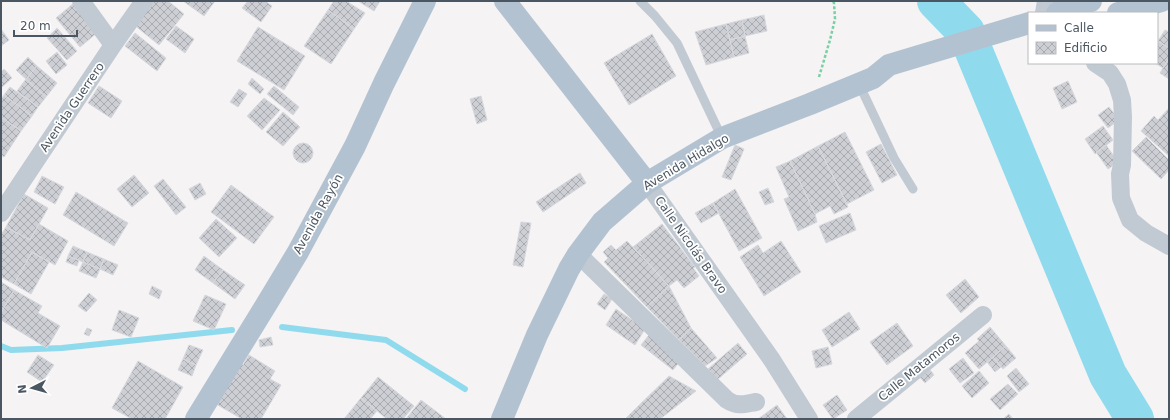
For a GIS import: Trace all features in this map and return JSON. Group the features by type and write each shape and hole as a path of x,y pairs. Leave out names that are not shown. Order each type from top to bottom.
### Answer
{"main road":[{"name":"Avenida Rayón","path":"196,419 298,252 354,146 424,1"},
{"name":"Calle Nicolás Bravo","path":"505,1 647,184"},
{"path":"1059,12 1091,1"},
{"path":"1122,12 1162,1"},
{"name":"Avenida Hidalgo","path":"502,419 537,335 569,269 578,254 602,222 647,184 722,138 879,76 1023,32"}],"street":[{"path":"81,1 113,45"},
{"name":"Avenida Guerrero","path":"1,213 144,1"},
{"path":"1044,12 1046,1"},
{"path":"1096,64 1110,72 1117,84 1122,100 1122,165 1120,174 1121,198 1130,220 1146,233 1169,246"},
{"name":"Calle Nicolás Bravo","path":"647,184 772,360 809,419"},
{"path":"578,254 727,400 734,404 756,402"},
{"name":"Calle Matamoros","path":"856,419 983,315"}],"lane":[{"path":"640,1 655,16 677,43 722,138"},
{"path":"879,76 894,158 913,189"}],"path":[{"path":"810,104 835,20 833,1"}],"building":[{"path":"151,1 168,1 184,14 159,45 133,24"},
{"path":"183,1 215,1 204,16"},
{"path":"248,1 265,1 272,6 261,22 242,8"},
{"path":"334,1 346,1 365,13 354,29 328,10"},
{"path":"358,1 380,1 374,11"},
{"path":"74,3 98,32 80,47 56,18"},
{"path":"328,10 354,29 331,64 304,46"},
{"path":"764,15 767,31 745,36 742,20"},
{"path":"742,20 745,36 730,40 726,24"},
{"path":"726,24 734,57 706,65 695,32"},
{"path":"176,26 194,39 185,53 166,39"},
{"path":"258,27 305,56 284,90 237,61"},
{"path":"57,28 77,51 67,60 47,38"},
{"path":"1,29 9,40 1,46"},
{"path":"1165,30 1169,32 1169,48 1158,41"},
{"path":"135,33 166,58 157,71 125,46"},
{"path":"652,34 676,76 629,105 604,63"},
{"path":"745,36 749,53 734,57 730,40"},
{"path":"1158,41 1169,48 1169,58 1163,68 1157,64 1158,64"},
{"path":"57,52 67,65 56,74 46,61"},
{"path":"28,57 37,66 26,79 16,70"},
{"path":"1169,58 1169,79 1160,73"},
{"path":"37,66 57,83 46,97 26,79"},
{"path":"4,69 12,78 1,88 1,72"},
{"path":"252,78 264,89 260,94 248,84"},
{"path":"26,79 46,97 38,107 17,91"},
{"path":"1068,81 1077,102 1062,109 1053,88"},
{"path":"99,86 122,101 111,118 88,103"},
{"path":"274,86 299,107 293,115 267,94"},
{"path":"10,87 38,107 32,116 4,95"},
{"path":"239,89 247,94 238,107 230,102"},
{"path":"4,95 32,116 21,131 1,117 1,100"},
{"path":"481,96 487,120 477,124 470,99"},
{"path":"264,98 280,110 262,130 247,116"},
{"path":"1109,107 1119,120 1108,128 1098,115"},
{"path":"1169,108 1169,156 1141,131 1154,116 1158,120"},
{"path":"283,112 300,127 283,146 266,132"},
{"path":"1,117 21,131 4,157 1,155"},
{"path":"1103,126 1113,140 1095,154 1085,139"},
{"path":"845,132 874,190 847,204 818,146"},
{"path":"1146,137 1169,160 1169,170 1161,179 1132,151"},
{"path":"303,143 310,146 313,153 310,160 303,163 296,160 293,153 296,146"},
{"path":"881,144 897,175 882,183 866,152"},
{"path":"735,145 744,149 731,180 722,177"},
{"path":"1106,145 1118,162 1108,169 1096,152"},
{"path":"818,146 848,207 834,214 830,206 815,214 790,161"},
{"path":"790,161 815,214 817,222 798,231 784,199 789,197 776,167"},
{"path":"580,173 586,183 543,212 536,202"},
{"path":"134,175 149,193 132,207 117,189"},
{"path":"42,176 64,187 55,204 34,192"},
{"path":"163,179 186,207 176,215 154,186"},
{"path":"200,183 206,194 195,200 189,189"},
{"path":"231,185 274,217 254,244 211,212"},
{"path":"768,188 774,202 765,205 759,192"},
{"path":"735,189 762,238 739,251 713,203"},
{"path":"76,192 128,223 114,246 63,215"},
{"path":"24,194 48,208 30,240 6,227"},
{"path":"713,203 719,213 701,223 695,213"},
{"path":"850,213 856,230 826,243 819,226"},
{"path":"216,219 237,238 219,257 199,238"},
{"path":"521,222 531,223 523,267 513,265"},
{"path":"39,224 68,241 55,265 32,252 14,284 1,277 1,235 6,227 30,240"},
{"path":"662,224 695,267 693,268 699,276 684,288 677,280 669,286 633,247"},
{"path":"627,241 669,286 647,307 604,262 608,258 603,252 611,245 616,250"},
{"path":"781,241 801,272 764,296 740,257 758,245 763,253"},
{"path":"73,246 87,252 83,262 68,256"},
{"path":"32,252 49,262 31,294 14,284"},
{"path":"87,252 104,259 100,269 83,262"},
{"path":"68,256 79,260 77,266 66,262"},
{"path":"204,256 223,270 213,283 195,270"},
{"path":"104,259 118,265 113,275 100,269"},
{"path":"83,262 100,269 96,278 79,271"},
{"path":"223,270 245,285 235,299 213,283"},
{"path":"965,279 979,297 961,313 946,295"},
{"path":"1,282 14,290 1,313"},
{"path":"152,286 162,291 159,299 149,294"},
{"path":"669,286 691,328 679,340 647,307"},
{"path":"14,290 42,306 38,313 60,326 47,348 1,320 1,313"},
{"path":"89,293 97,300 86,312 78,306"},
{"path":"604,294 612,299 605,310 597,304"},
{"path":"205,295 226,304 214,330 193,321"},
{"path":"616,309 645,329 635,345 606,325"},
{"path":"119,310 139,318 131,337 112,330"},
{"path":"849,312 860,329 832,347 822,330"},
{"path":"897,323 913,346 887,365 870,342"},
{"path":"990,327 1006,346 979,369 965,353 979,341 977,339"},
{"path":"87,328 92,330 89,336 84,334"},
{"path":"691,328 717,358 705,366 679,340"},
{"path":"649,335 681,360 673,370 641,345"},
{"path":"271,337 273,345 260,347 259,340"},
{"path":"738,343 747,354 717,380 708,369"},
{"path":"189,345 203,350 196,365 183,359"},
{"path":"1006,346 1016,358 1003,369 993,357"},
{"path":"828,347 832,364 816,368 812,351"},
{"path":"38,355 54,365 42,382 27,372"},
{"path":"249,355 275,371 270,379 281,385 261,419 242,419 216,404 240,363 243,365"},
{"path":"993,357 1001,367 995,372 987,362"},
{"path":"963,358 974,373 960,383 949,369"},
{"path":"183,359 196,365 192,376 178,370"},
{"path":"138,361 183,387 165,419 132,419 112,408"},
{"path":"927,366 934,375 925,383 917,374"},
{"path":"1016,368 1029,384 1019,392 1007,376"},
{"path":"979,371 989,383 972,398 962,386"},
{"path":"669,376 696,391 660,419 625,419"},
{"path":"378,377 414,406 403,419 387,419 361,398"},
{"path":"1008,384 1018,394 1000,410 990,399"},
{"path":"837,395 847,410 833,419 823,405"},
{"path":"361,398 377,411 370,419 344,419"},
{"path":"421,400 446,419 406,419"},
{"path":"777,405 787,419 758,419"},
{"path":"1009,414 1013,419 1003,419"}],"waterway":[{"path":"936,1 966,32 1108,375 1135,419"},
{"path":"282,327 386,340 465,389"},
{"path":"1,346 11,350 62,348 232,330"}]}
